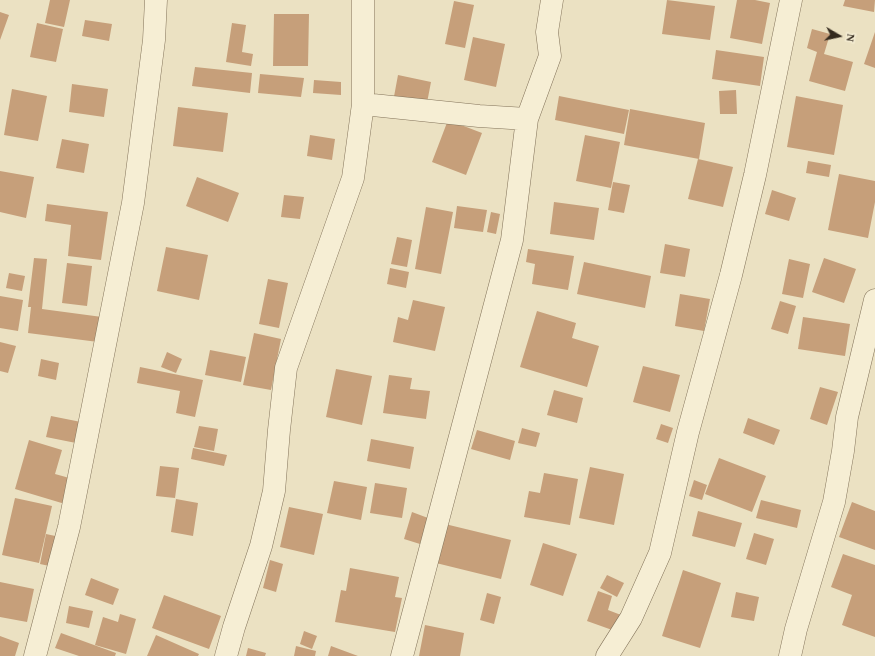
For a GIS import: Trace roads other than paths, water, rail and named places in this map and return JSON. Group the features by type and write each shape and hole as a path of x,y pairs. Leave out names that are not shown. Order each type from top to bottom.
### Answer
{"street":[{"path":"35,656 69,527 132,203 154,40 156,0"},
{"path":"226,656 261,546 274,491 286,368 323,259 353,178 364,104 363,0"},
{"path":"402,656 512,240 527,119 550,56 547,32 552,0"},
{"path":"607,656 631,618 660,554 688,432 733,267 755,175 791,0"},
{"path":"364,104 479,116 527,119"},
{"path":"790,656 796,629 834,502 847,417 871,338 875,300"}]}
